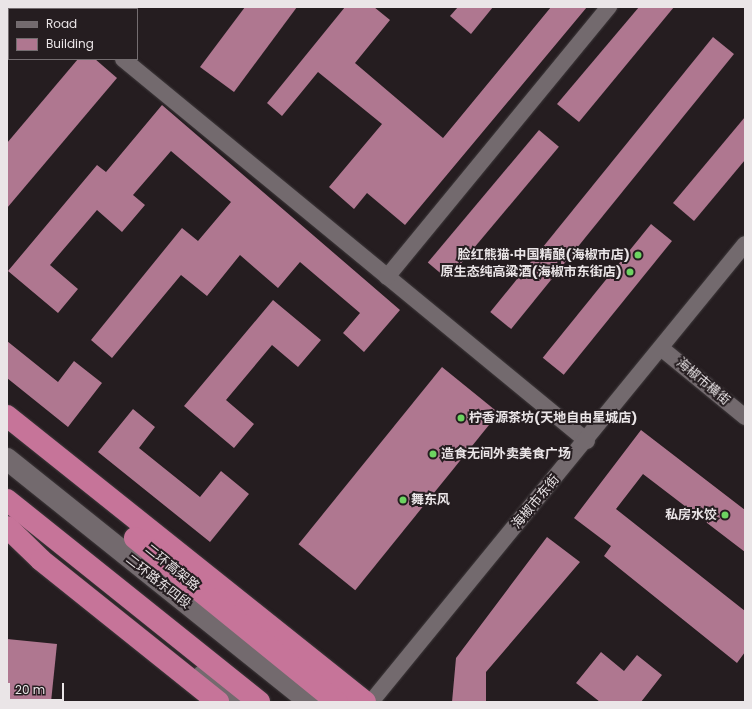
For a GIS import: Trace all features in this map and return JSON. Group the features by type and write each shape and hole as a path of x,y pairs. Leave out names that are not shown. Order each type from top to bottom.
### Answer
{"highway":[{"name":"二环高架路","path":"11,425 337,702"},
{"path":"11,425 365,702"},
{"path":"7,500 259,702"},
{"path":"7,527 41,560 218,702"}],"main road":[{"name":"二环路东四段","path":"7,459 310,702"},
{"path":"7,519 235,702"}],"street":[{"path":"388,277 609,7"},
{"path":"124,60 587,441"},
{"name":"海椒市东街","path":"371,702 587,441 745,244"},
{"name":"海椒市横街","path":"662,348 745,417"}],"building":[{"path":"245,7 297,7 234,92 200,67"},
{"path":"345,7 374,7 390,20 355,63 443,138 551,7 587,7 405,225 367,193 354,209 329,187 382,124 318,72 282,116 267,103"},
{"path":"458,7 493,7 471,34 450,16"},
{"path":"639,7 674,7 579,122 557,104"},
{"path":"713,37 734,54 511,329 490,312"},
{"path":"77,60 96,60 117,78 7,208 7,143"},
{"path":"162,105 400,310 364,352 343,333 360,313 300,262 278,288 240,255 207,296 181,275 112,358 91,340 182,228 198,241 231,202 171,151 133,195 145,205 122,232 97,210 50,265 78,289 58,313 8,271 97,165 106,172"},
{"path":"745,117 745,160 694,221 673,203"},
{"path":"539,130 559,147 448,279 428,263"},
{"path":"651,224 672,241 564,375 543,358"},
{"path":"273,300 321,340 298,367 272,345 226,400 254,424 234,448 184,406"},
{"path":"7,341 58,382 74,361 102,383 68,427 7,378"},
{"path":"442,367 499,413 355,590 299,544"},
{"path":"133,409 155,427 139,448 200,497 221,471 249,494 210,542 98,452"},
{"path":"641,430 745,510 745,552 643,474 616,509 745,611 745,652 737,663 604,556 611,546 574,518"},
{"path":"547,537 580,562 486,672 486,702 452,702 456,658"},
{"path":"7,639 57,644 51,702 7,702"},
{"path":"601,652 624,671 637,655 662,675 641,702 600,702 576,683"}],"place":[{"name":"脸红熊猫·中国精酿(海椒市店)","path":"638,255"},
{"name":"原生态纯高粱酒(海椒市东街店)","path":"630,272"},
{"name":"柠香源茶坊(天地自由星城店)","path":"461,418"},
{"name":"造食无间外卖美食广场","path":"433,454"},
{"name":"舞东风","path":"403,500"},
{"name":"私房水饺","path":"725,515"}]}
